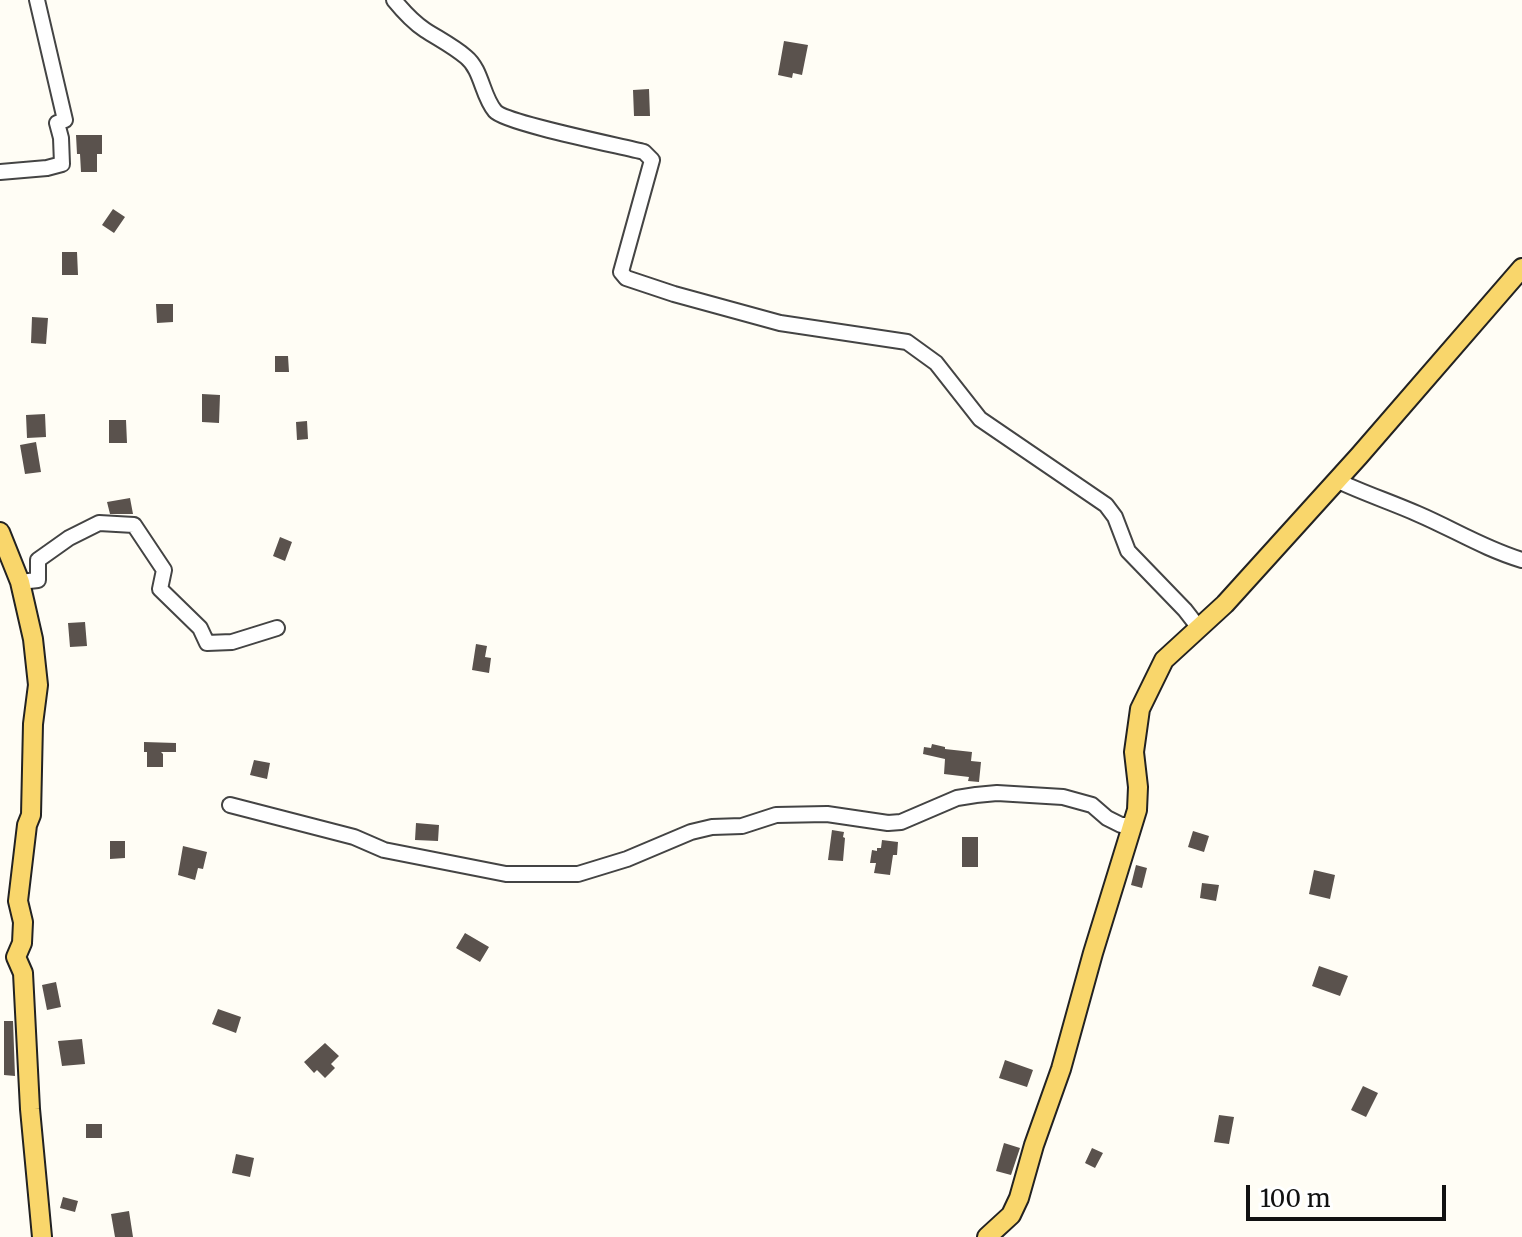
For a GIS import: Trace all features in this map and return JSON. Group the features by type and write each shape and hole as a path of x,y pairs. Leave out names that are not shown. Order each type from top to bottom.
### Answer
{"main road":[{"path":"987,1237 1011,1215 1019,1198 1061,1069 1137,810 1134,752 1140,709 1164,660 1225,604 1522,268"},
{"path":"0,532 20,582 33,639 38,685 33,724 31,815 27,825 18,901 23,922 22,943 8,959 23,973 30,1109 42,1237"}],"street":[{"path":"0,172 62,164 57,123 65,120 37,0"},
{"path":"394,0 424,29 470,60 498,114 537,127 644,152 649,156 652,160 621,272 626,278 780,323 907,342 936,363 980,419 1106,505 1115,517 1128,551 1199,628"},
{"path":"1336,480 1522,560"},
{"path":"20,582 38,580 38,560 69,538 99,523 134,525 164,570 160,589 200,628 207,643 232,642 277,628"},
{"path":"230,805 354,837 384,850 506,874 578,874 627,859 691,832 712,827 742,826 776,815 827,814 901,822 957,798 997,793 1063,797 1092,805 1121,825 1133,825"}],"building":[{"path":"784,41 808,45 802,75 793,73 792,78 778,75"},
{"path":"649,89 650,116 634,116 633,90"},
{"path":"76,135 102,135 102,154 97,154 97,172 81,172"},
{"path":"113,209 125,217 114,233 102,225"},
{"path":"62,252 77,252 78,275 62,275"},
{"path":"156,304 173,304 173,322 157,323"},
{"path":"32,317 48,318 46,344 31,343"},
{"path":"275,356 288,356 289,372 275,372"},
{"path":"202,394 220,395 219,423 202,422"},
{"path":"45,414 46,437 27,438 26,415"},
{"path":"109,420 126,420 127,443 109,443"},
{"path":"307,421 308,439 297,440 296,422"},
{"path":"36,442 41,472 25,474 20,445"},
{"path":"130,498 133,514 110,514 107,502"},
{"path":"280,537 292,542 285,561 273,556"},
{"path":"85,622 87,646 70,647 68,623"},
{"path":"476,644 487,646 485,657 491,658 489,673 472,670"},
{"path":"144,742 176,743 176,752 161,752 163,767 147,767"},
{"path":"932,744 972,752 971,761 981,762 979,782 968,781 969,777 944,774 945,759 923,754 924,747 931,748"},
{"path":"254,760 270,763 267,779 250,775"},
{"path":"416,823 439,825 438,841 415,840"},
{"path":"832,830 844,832 843,861 828,860"},
{"path":"1193,831 1209,836 1204,852 1188,847"},
{"path":"962,837 978,837 978,867 962,867"},
{"path":"882,840 898,842 890,875 874,873 876,863 870,863 872,850 881,848"},
{"path":"110,841 125,841 125,858 110,859"},
{"path":"183,846 207,852 203,869 198,868 195,880 178,875"},
{"path":"1136,865 1147,868 1142,888 1131,885"},
{"path":"1314,870 1335,875 1330,899 1309,894"},
{"path":"1202,883 1219,885 1216,901 1200,898"},
{"path":"465,933 489,947 480,962 456,948"},
{"path":"1319,966 1348,976 1340,996 1312,986"},
{"path":"56,982 61,1007 47,1010 42,985"},
{"path":"218,1009 241,1017 236,1033 212,1024"},
{"path":"4,1021 13,1021 15,1076 4,1075"},
{"path":"82,1039 85,1064 62,1066 58,1041"},
{"path":"325,1043 339,1056 331,1064 335,1068 325,1078 317,1070 314,1073 304,1062"},
{"path":"1005,1060 1033,1070 1027,1087 999,1078"},
{"path":"1363,1086 1378,1093 1366,1117 1351,1110"},
{"path":"1219,1115 1234,1117 1229,1144 1214,1142"},
{"path":"86,1124 102,1124 102,1138 86,1138"},
{"path":"1004,1143 1020,1148 1011,1175 996,1171"},
{"path":"1092,1148 1103,1153 1095,1168 1085,1163"},
{"path":"236,1154 254,1158 250,1177 232,1173"},
{"path":"63,1197 78,1201 75,1212 60,1208"},
{"path":"129,1211 133,1237 115,1237 111,1214"}]}
